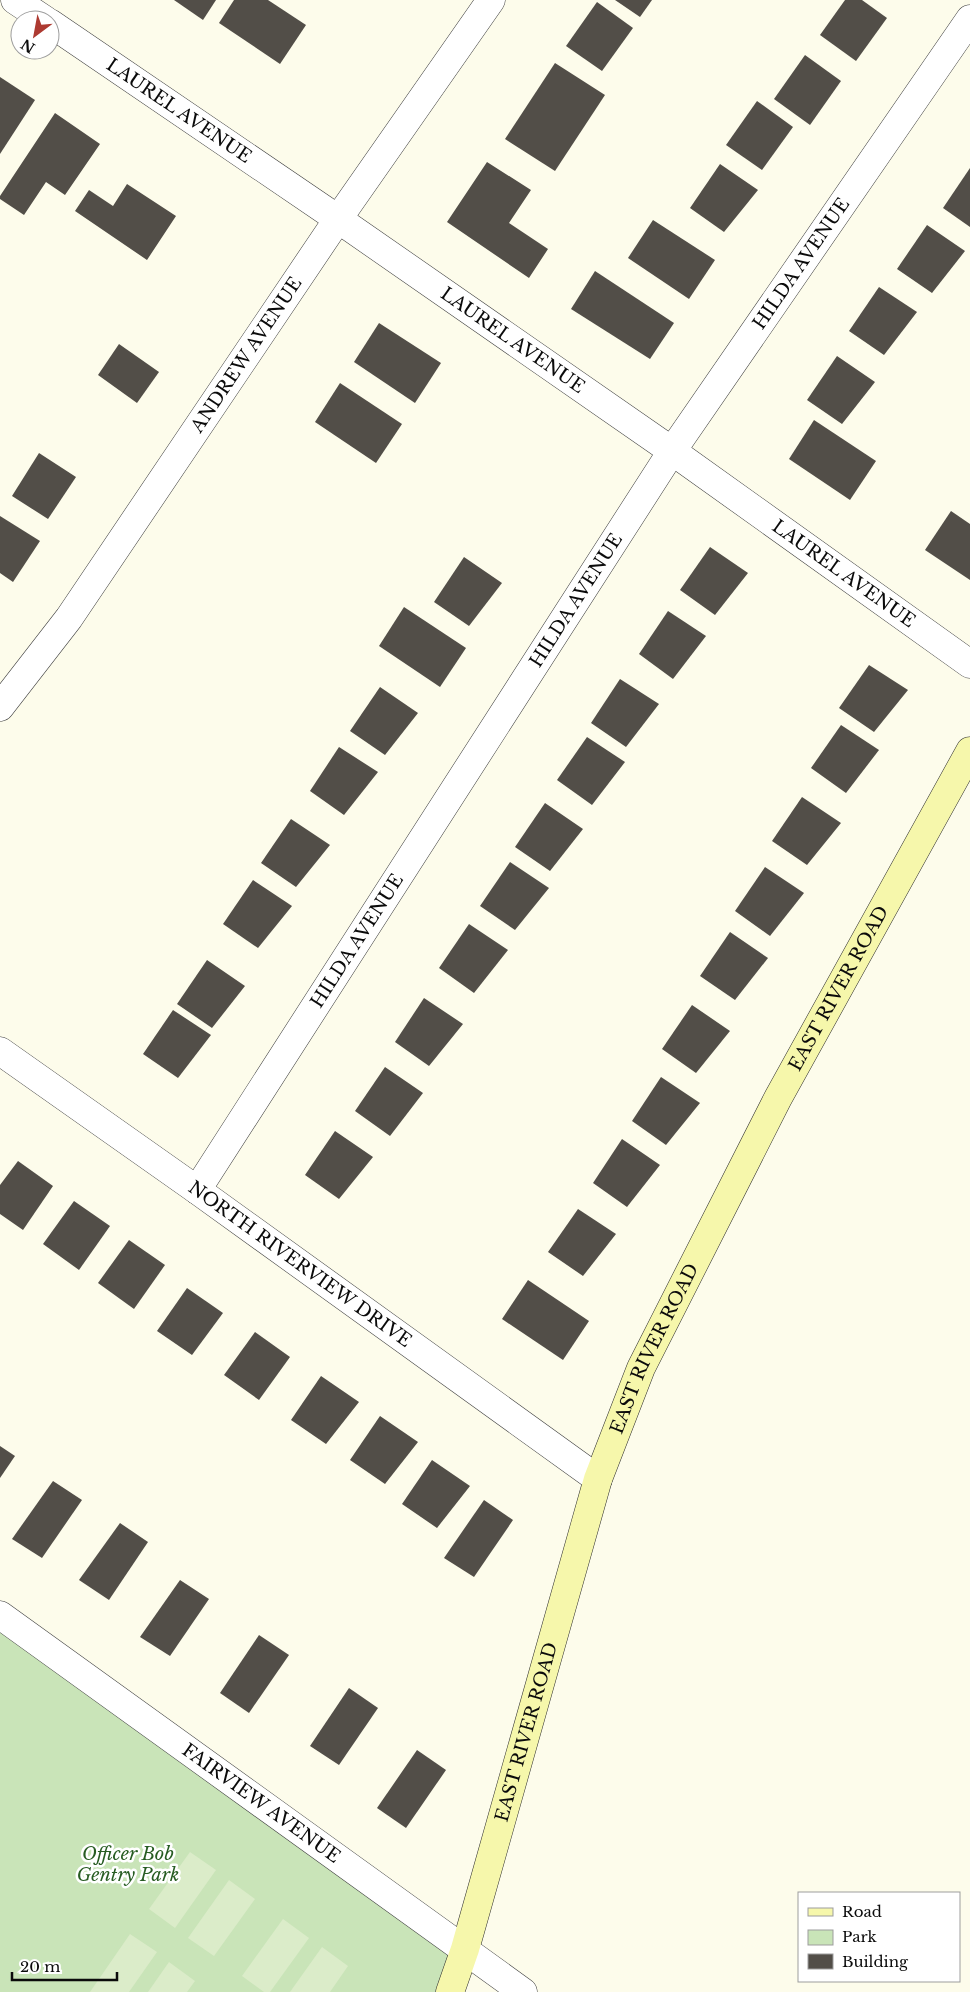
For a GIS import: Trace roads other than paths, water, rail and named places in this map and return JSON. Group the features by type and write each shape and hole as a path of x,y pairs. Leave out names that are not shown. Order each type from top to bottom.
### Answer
{"street":[{"path":"16,0 30,10"},
{"name":"ANDREW AVENUE","path":"0,707 69,618 338,219 491,0"},
{"name":"HILDA AVENUE","path":"197,1190 672,451 970,19"},
{"name":"LAUREL AVENUE","path":"60,31 338,219 672,451 970,664"},
{"name":"EAST RIVER ROAD","path":"450,1992 465,1949 598,1479 641,1368 778,1098 970,751"},
{"name":"NORTH RIVERVIEW DRIVE","path":"0,1051 197,1190 598,1479"},
{"name":"FAIRVIEW AVENUE","path":"0,1615 523,1992"}],"park label":[{"name":"Officer Bob Gentry Park","path":"128,1864"}]}
